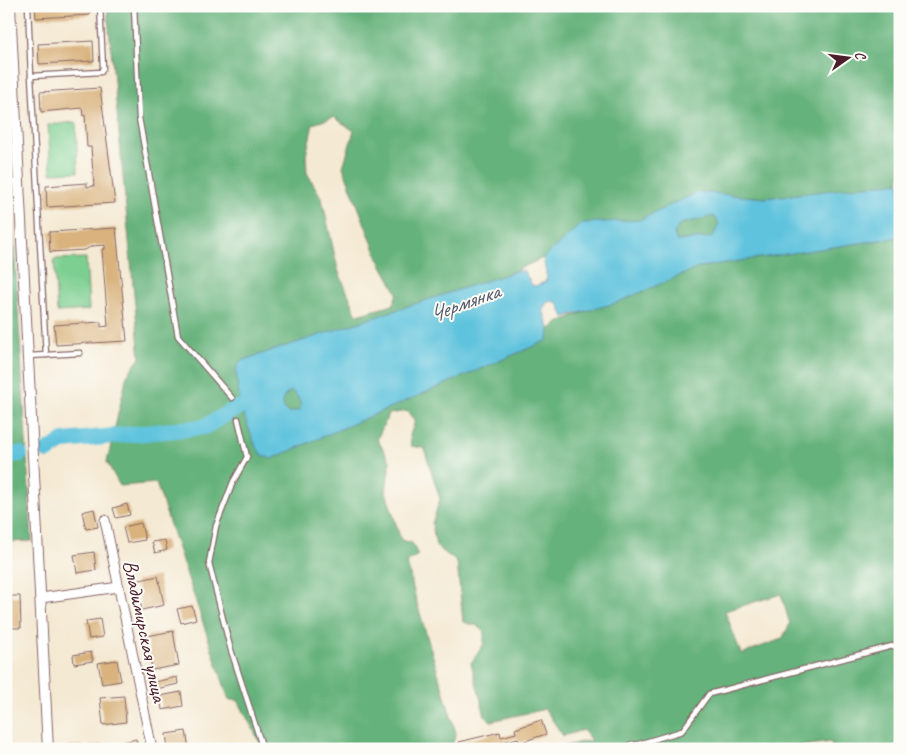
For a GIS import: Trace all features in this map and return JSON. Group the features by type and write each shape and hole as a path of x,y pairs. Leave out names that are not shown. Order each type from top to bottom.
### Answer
{"street":[{"path":"10,6 9,56 29,356 48,749"},
{"name":"Владимирская улица","path":"105,520 152,749"},
{"path":"41,598 119,588"}],"lane":[{"path":"28,6 46,355"},
{"path":"31,76 101,72 103,68 100,6"},
{"path":"134,6 139,118 178,336 232,398"},
{"path":"29,356 80,353"},
{"path":"238,419 247,457 233,482 216,526 209,564 230,647 263,749"},
{"path":"632,748 682,730 709,694 900,644"}],"green space":[{"path":"107,6 900,6 900,181 877,189 637,222 552,254 490,282 306,345 259,445 548,331 561,321 618,299 673,270 900,227 900,749 832,749 831,742 781,749 553,749 591,740 583,730 563,736 545,709 491,721 485,716 471,663 484,644 484,631 478,626 463,622 457,562 436,546 432,524 440,499 424,448 411,446 410,435 415,421 407,411 389,414 377,439 390,461 386,492 401,540 412,543 418,555 407,562 416,600 456,733 451,749 263,749 238,700 229,700 156,483 120,486 107,462 127,375 140,358","holes":["334,117 354,131 343,167 378,258 397,293 393,305 357,315 338,270 322,199 307,173 306,155 313,124","781,594 790,624 782,639 741,654 725,611"]},
{"path":"6,109 32,541 6,542"},
{"path":"76,122 78,172 51,173 48,125"},
{"path":"717,211 725,216 718,242 676,245 670,229 680,219"},
{"path":"86,258 89,310 57,312 54,259"},
{"path":"298,389 306,409 292,417 276,405 284,390"}],"water":[{"path":"900,182 900,237 700,267 616,303 564,317 558,303 552,301 546,303 543,310 549,328 548,340 271,459 262,455 256,447 240,406 236,371 240,361 516,271 524,271 532,285 535,286 545,282 547,278 543,258 582,223 639,220 698,192 765,198","holes":["714,216 719,223 713,237 677,241 674,233 680,224","291,391 299,399 300,410 288,413 284,409 283,401 284,397"]}],"building":[{"path":"35,6 90,6 90,15 36,18"},
{"path":"93,41 94,61 39,64 38,44"},
{"path":"100,88 115,203 47,207 46,186 87,183 87,187 94,186 91,147 87,147 85,115 83,116 82,108 41,112 40,92"},
{"path":"116,228 127,341 56,345 54,325 101,322 101,327 108,326 102,249 105,249 105,245 92,246 85,250 50,252 49,232"},
{"path":"127,504 130,515 116,518 113,508"},
{"path":"94,509 98,527 86,529 82,512"},
{"path":"141,523 145,540 127,543 123,527"},
{"path":"165,540 167,550 155,553 152,542"},
{"path":"94,552 96,570 77,573 74,555"},
{"path":"158,576 164,605 142,610 136,581"},
{"path":"11,596 20,596 21,628 11,628"},
{"path":"192,606 196,619 181,623 177,609"},
{"path":"100,619 103,637 89,639 86,621"},
{"path":"173,631 179,665 152,670 147,636"},
{"path":"91,652 93,661 74,664 73,655"},
{"path":"117,660 121,681 102,684 98,663"},
{"path":"177,677 178,684 152,690 150,683"},
{"path":"181,692 183,706 162,710 160,696"},
{"path":"124,696 126,722 103,725 100,698"},
{"path":"541,720 546,734 519,743 518,738 502,742 504,749 461,749 459,742 500,732 501,737 516,733 515,729"},
{"path":"186,731 189,749 168,749 166,734"},
{"path":"136,739 139,749 113,749 112,745"},
{"path":"103,744 104,749 90,749 90,746"},
{"path":"82,745 83,749 67,749 67,746"}],"waterway":[{"name":"Чермянка","path":"47,451 64,441 204,427 235,409 260,400"},
{"name":"Чермянка","path":"6,457 7,455 20,454"}]}
